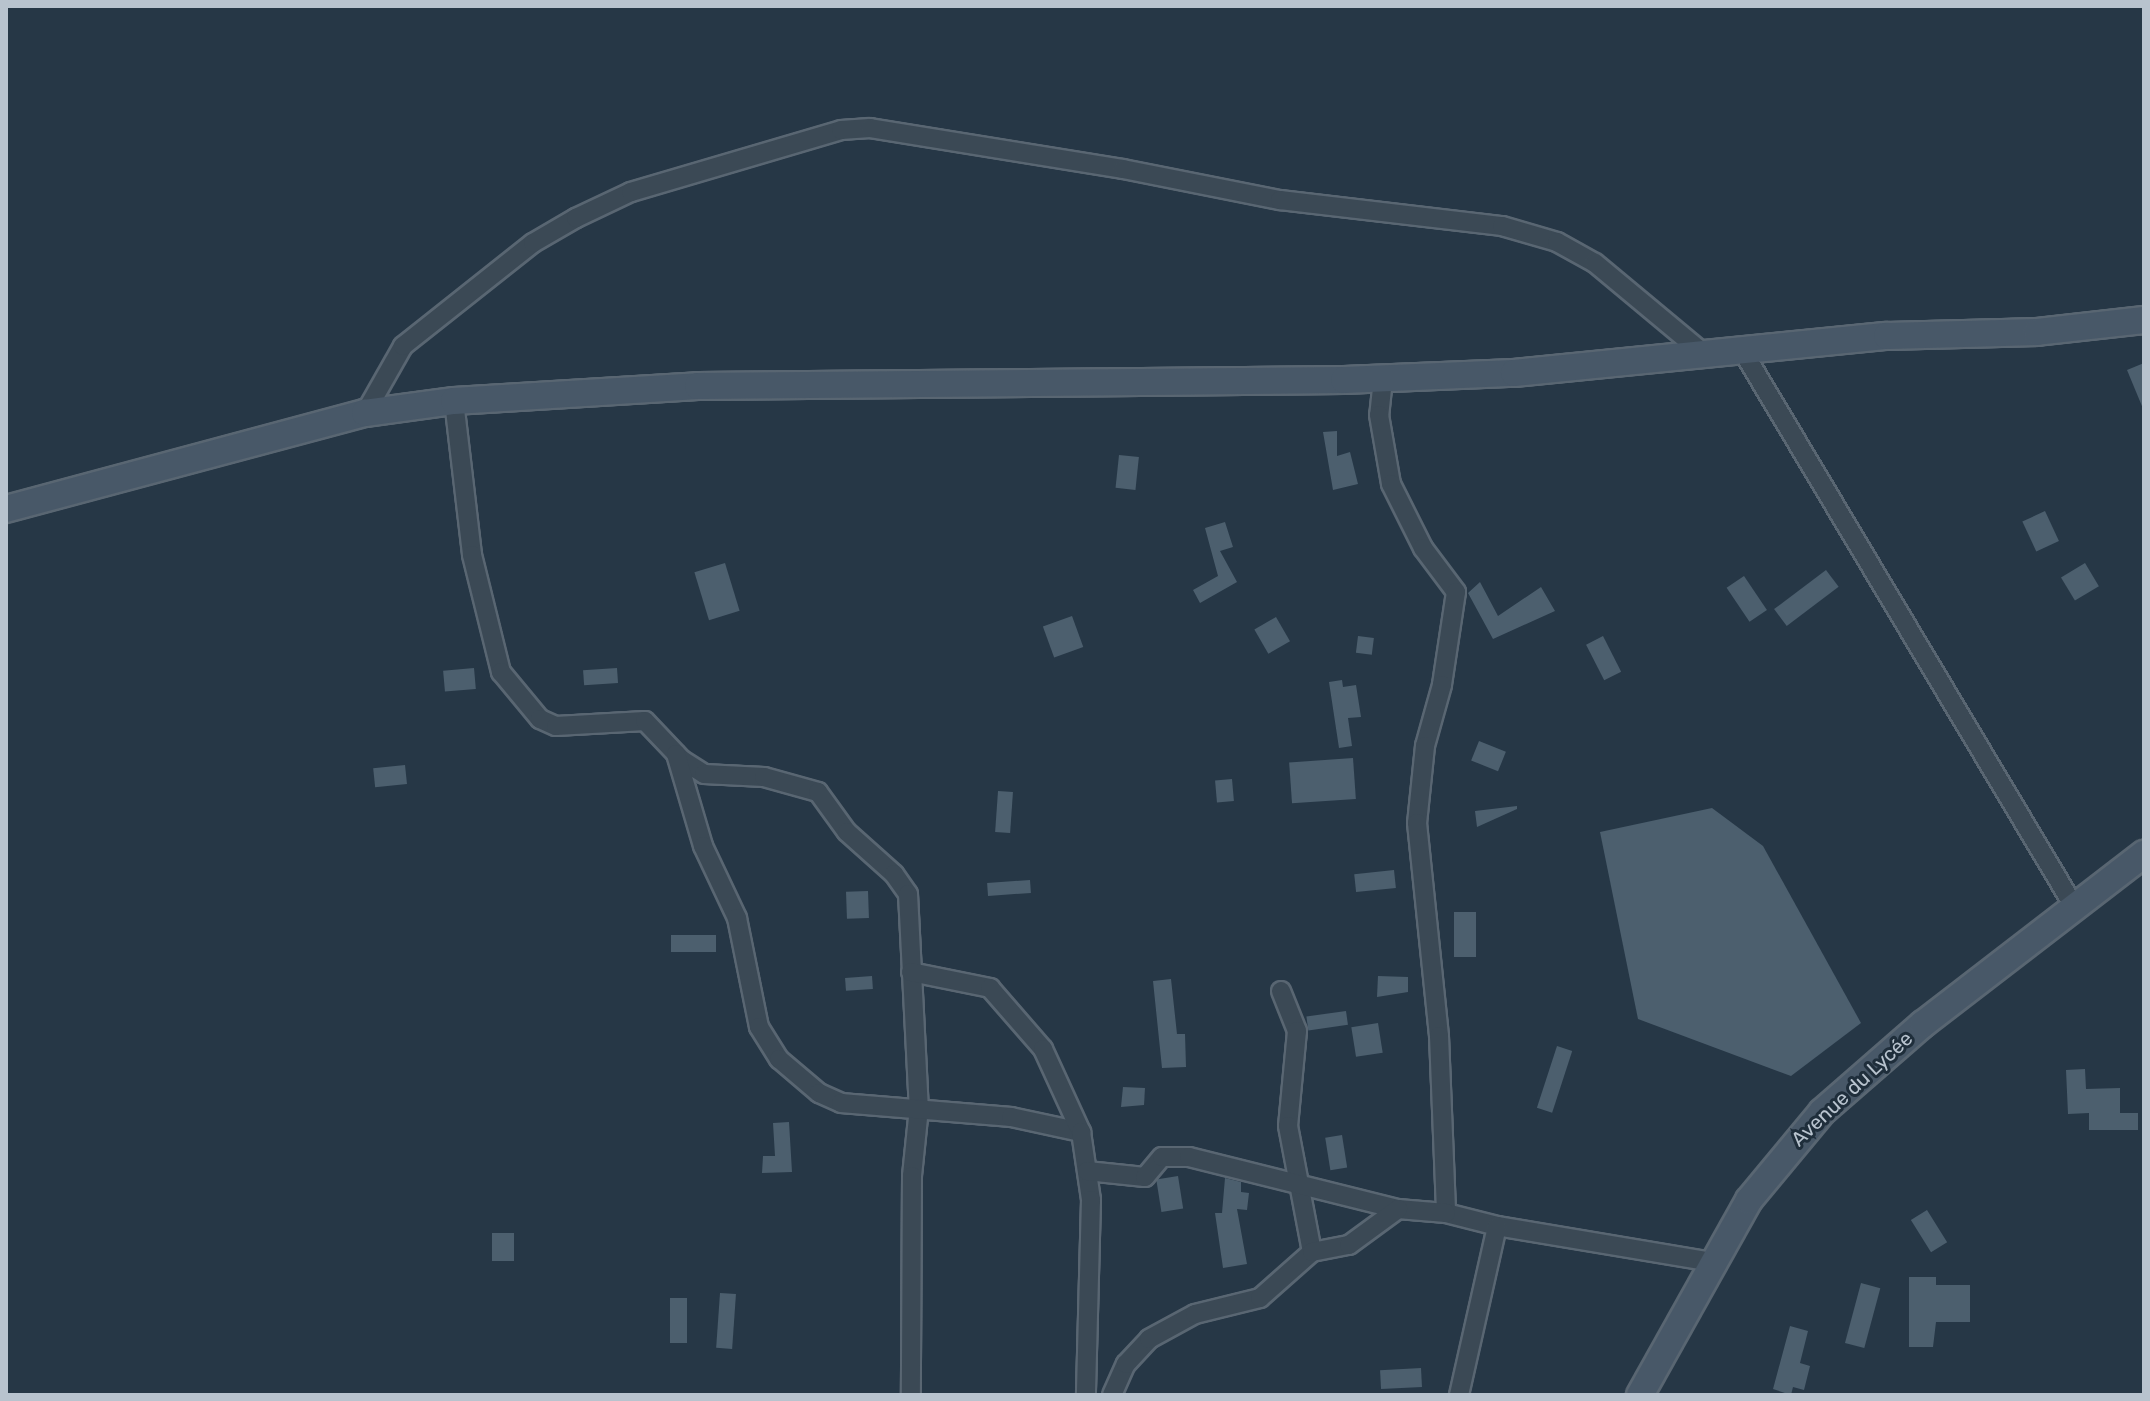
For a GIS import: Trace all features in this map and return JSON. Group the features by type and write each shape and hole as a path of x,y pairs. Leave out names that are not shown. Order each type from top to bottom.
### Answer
{"main road":[{"path":"6,509 365,413 454,401 698,386 1383,379 1514,373 1887,336 2037,332 2144,320"},
{"name":"Avenue du Lycée","path":"1640,1395 1713,1262 1778,1158 1870,1066 2144,854"}],"street":[{"path":"365,413 403,346 533,243 576,218 631,192 841,130 870,128 1123,169 1280,200 1502,226 1557,242 1595,263 1703,353"},
{"path":"1742,350 2075,908"},
{"path":"1383,379 1379,415 1391,484 1423,548 1456,592 1442,685 1425,746 1417,823 1439,1036 1446,1213"},
{"path":"454,401 472,555 506,680 547,725 636,719 654,726 675,752 704,774 764,777 818,792 847,832 904,885 910,906 919,1108 912,1176 911,1395"},
{"path":"675,752 703,846 737,918 759,1027 770,1050 830,1100 1011,1117 1081,1132"},
{"path":"911,972 990,988 1043,1049 1081,1132 1087,1171 1091,1266 1086,1395"},
{"path":"1281,991 1297,1031 1288,1126 1312,1252"},
{"path":"1087,1171 1145,1177 1162,1157 1189,1157 1301,1182 1398,1209 1446,1213 1497,1226 1713,1262"},
{"path":"1112,1395 1126,1364 1149,1339 1195,1314 1260,1298 1312,1252 1349,1245 1398,1209"},
{"path":"1459,1395 1497,1226"}],"building":[{"path":"2144,363 2144,411 2127,370"},
{"path":"1337,431 1337,456 1350,452 1358,484 1333,490 1323,432"},
{"path":"1119,455 1139,457 1135,490 1116,488"},
{"path":"2045,511 2059,541 2036,551 2022,522"},
{"path":"1225,522 1233,547 1220,551 1237,582 1200,603 1193,590 1218,576 1205,528"},
{"path":"725,563 740,611 709,620 694,572"},
{"path":"2085,563 2099,586 2075,601 2061,577"},
{"path":"1826,570 1839,587 1787,626 1774,609"},
{"path":"1744,576 1767,610 1750,622 1727,588"},
{"path":"1480,582 1498,616 1541,587 1555,611 1493,639 1468,593"},
{"path":"1072,616 1083,647 1054,658 1043,627"},
{"path":"1276,617 1290,641 1268,654 1254,630"},
{"path":"1358,636 1374,638 1372,655 1356,653"},
{"path":"1603,636 1621,672 1604,680 1586,645"},
{"path":"474,668 476,689 445,692 443,671"},
{"path":"617,668 618,683 584,685 583,670"},
{"path":"1342,680 1343,687 1356,685 1361,717 1348,718 1352,746 1339,748 1329,682"},
{"path":"1479,741 1506,752 1498,771 1471,760"},
{"path":"1353,758 1356,799 1292,803 1289,762"},
{"path":"405,765 407,784 375,787 373,768"},
{"path":"1232,779 1234,801 1217,802 1215,780"},
{"path":"998,791 1013,792 1010,833 995,832"},
{"path":"1517,806 1517,809 1477,827 1475,811"},
{"path":"1712,808 1763,846 1861,1023 1791,1076 1638,1019 1600,832"},
{"path":"1394,870 1396,888 1356,892 1354,874"},
{"path":"1030,880 1031,893 988,896 987,883"},
{"path":"868,891 869,918 847,919 846,892"},
{"path":"1454,912 1476,912 1476,957 1454,957"},
{"path":"671,935 716,935 716,952 671,952"},
{"path":"872,976 873,989 846,991 845,978"},
{"path":"1378,976 1408,977 1408,992 1377,997"},
{"path":"1171,979 1177,1034 1185,1034 1186,1067 1162,1068 1153,981"},
{"path":"1346,1011 1348,1025 1308,1030 1306,1017"},
{"path":"1378,1023 1383,1053 1356,1057 1351,1027"},
{"path":"1557,1046 1572,1051 1552,1113 1537,1108"},
{"path":"2085,1069 2086,1089 2120,1088 2120,1113 2138,1113 2138,1130 2089,1130 2089,1113 2068,1114 2066,1070"},
{"path":"1123,1087 1145,1088 1144,1105 1121,1107"},
{"path":"789,1122 792,1172 762,1173 763,1156 775,1156 773,1123"},
{"path":"1342,1135 1347,1168 1330,1170 1325,1138"},
{"path":"1178,1176 1183,1209 1161,1212 1156,1179"},
{"path":"1225,1178 1241,1182 1241,1192 1249,1193 1247,1210 1237,1209 1247,1264 1223,1268 1215,1213 1222,1213"},
{"path":"1927,1210 1947,1242 1931,1252 1911,1220"},
{"path":"492,1233 514,1233 514,1261 492,1261"},
{"path":"1909,1277 1936,1277 1936,1285 1970,1285 1970,1322 1936,1322 1933,1347 1909,1347"},
{"path":"1861,1283 1880,1288 1864,1348 1845,1343"},
{"path":"720,1293 736,1294 732,1349 716,1348"},
{"path":"670,1298 687,1298 687,1343 670,1343"},
{"path":"1790,1326 1808,1331 1800,1363 1810,1366 1804,1390 1793,1387 1791,1395 1773,1389"},
{"path":"1421,1368 1422,1387 1381,1389 1380,1370"}]}
